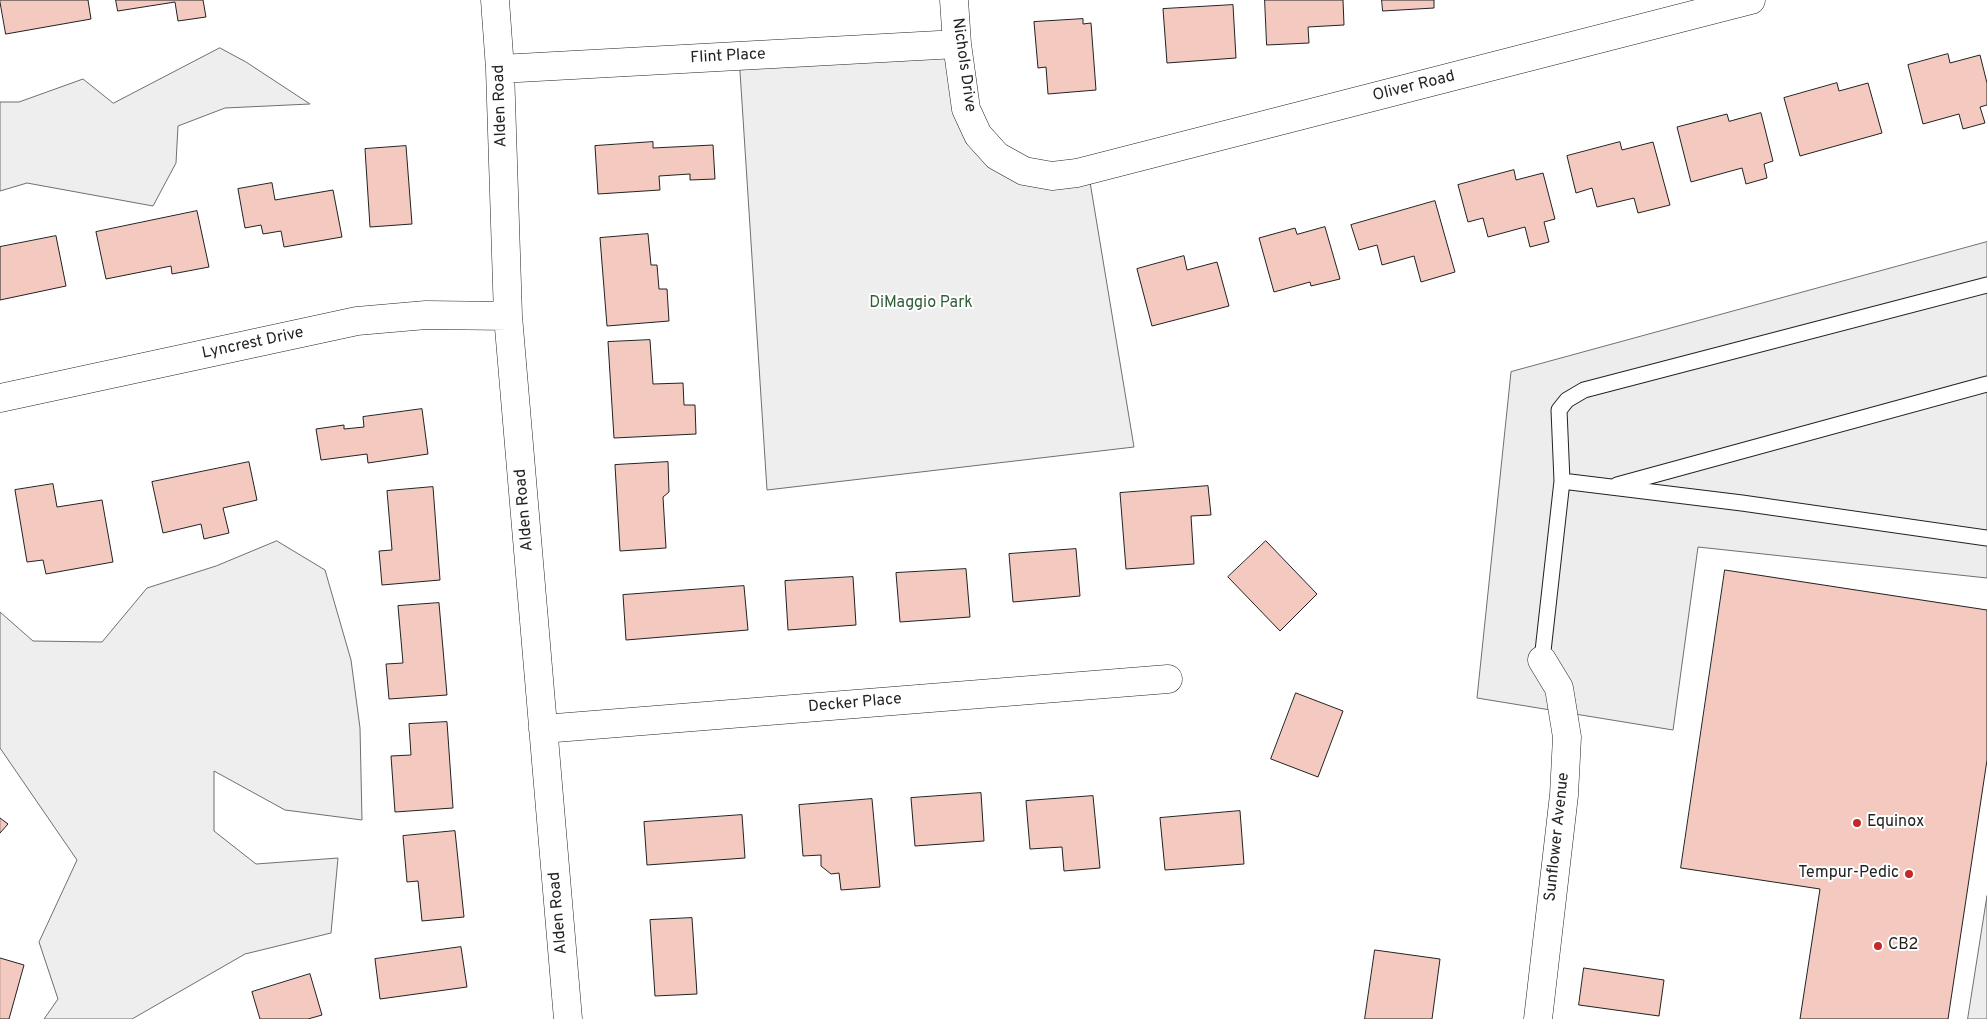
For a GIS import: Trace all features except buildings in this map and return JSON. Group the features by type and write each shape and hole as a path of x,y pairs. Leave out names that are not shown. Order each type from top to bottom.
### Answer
{"street":[{"name":"Alden Road","path":"495,0 500,69 508,316 568,1019"},
{"name":"Nichols Drive","path":"954,0 957,44 966,109 978,135 997,156 1024,171 1052,176 1077,173"},
{"name":"Oliver Road","path":"1077,173 1751,0"},
{"name":"Flint Place","path":"500,69 957,44"},
{"name":"Lyncrest Drive","path":"0,398 357,321 426,315 508,316"},
{"name":"Sunflower Avenue","path":"1538,1019 1564,795 1567,737 1559,688 1542,660"},
{"name":"Decker Place","path":"543,729 1168,679"}],"lane":[{"path":"1542,660 1562,482 1559,410 1567,400 1584,390 1987,285"},
{"path":"1609,487 1987,384"},
{"path":"1562,482 1742,503 1987,538"}],"green space":[{"name":"DiMaggio Park","path":"957,44 997,156 1088,170 1134,447 767,490 739,56"},
{"path":"220,48 246,62 310,104 225,108 178,126 176,163 153,206 27,183 0,191 0,102 19,102 83,79 113,103"},
{"path":"277,541 325,570 351,660 360,728 362,820 285,810 214,771 214,831 256,864 338,858 331,933 245,954 132,1019 44,1019 58,999 39,942 77,860 0,748 0,612 33,641 102,642 147,588 216,566"}],"shaded area":[{"path":"1987,242 1987,578 1698,547 1673,730 1477,698 1511,372"},
{"path":"1987,896 1987,1019 1968,1019"}],"place":[{"name":"Equinox","path":"1857,823"},
{"name":"Tempur-Pedic","path":"1909,874"},
{"name":"CB2","path":"1878,946"}]}
